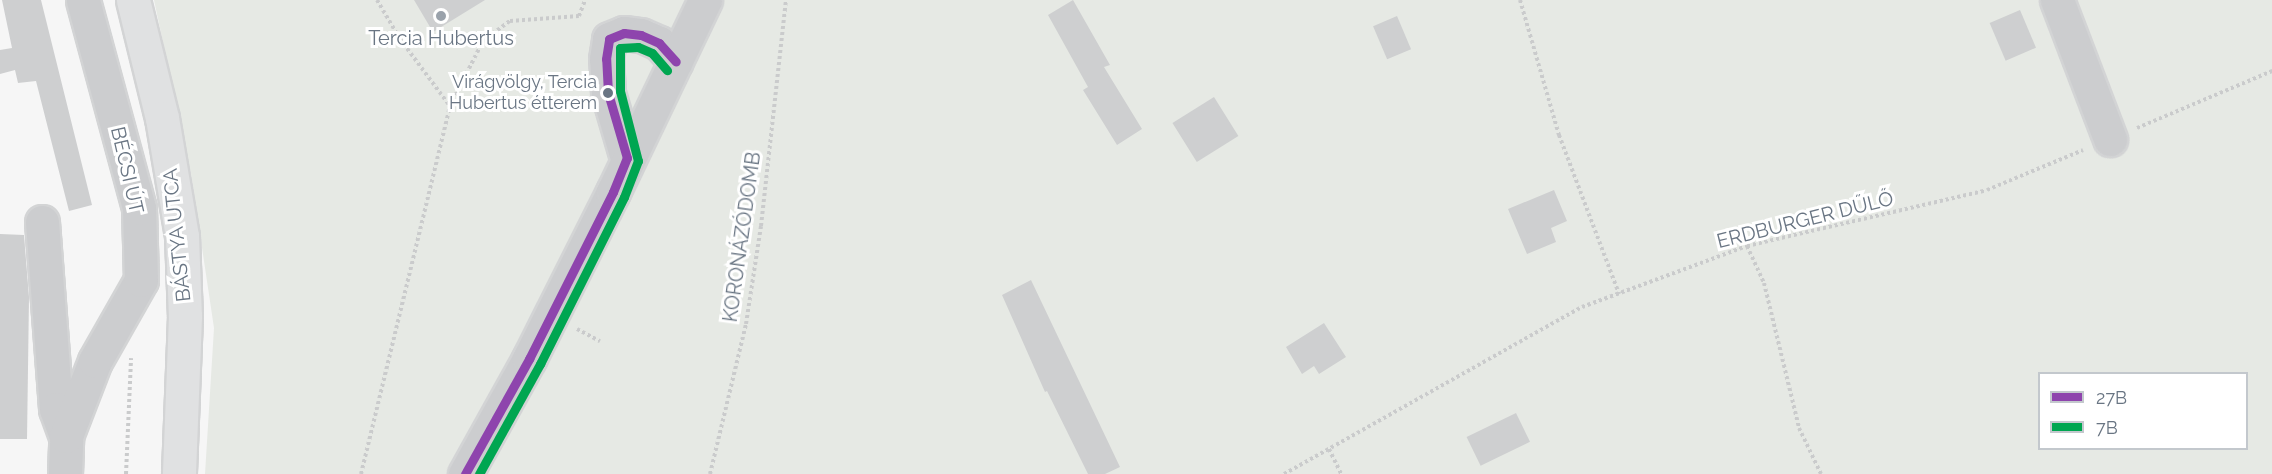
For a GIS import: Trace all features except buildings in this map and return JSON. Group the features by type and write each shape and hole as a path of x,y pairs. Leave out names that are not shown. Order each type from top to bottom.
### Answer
{"main road":[{"name":"BÁSTYA UTCA","path":"133,0 162,118 182,236 185,316 179,474"}],"street":[{"name":"BÉCSI ÚT","path":"65,474 66,436 95,361 141,280 139,208 83,0"},
{"path":"465,474 529,359 613,192 627,158 705,0"},
{"path":"2057,0 2110,139"},
{"path":"627,158 608,93 606,59 609,39 624,33 641,34 659,43 676,62"},
{"name":"BÉCSI ÚT","path":"42,222 56,409 66,436"}],"path":[{"path":"377,0 400,39 450,106"},
{"path":"361,474 450,106 483,41 510,21 579,16 585,0"},
{"name":"KORONÁZÓDOMB","path":"710,474 746,324 761,226 786,0"},
{"path":"1520,0 1559,135 1619,294"},
{"name":"ERDBURGER DŰLŐ","path":"1329,449 1582,307 1747,246 1987,190 2272,71"},
{"path":"1747,246 1764,283 1799,428 1821,474"},
{"path":"572,326 600,341"},
{"path":"126,474 131,354"},
{"path":"1284,474 1329,449 1341,474"}],"shaded area":[{"path":"154,0 2272,0 2272,474 205,474 214,328 191,174"}],"transit line":[{"name":"27B","path":"465,474 529,359 613,192 627,158 608,93 606,59 609,39 624,33 641,35 659,43 676,62"},
{"name":"7B","path":"479,474 540,364 624,197 638,161 620,91 620,48 638,47 652,53 667,70"}],"place":[{"name":"Tercia Hubertus","path":"441,16"},
{"name":"Virágvölgy, Tercia Hubertus étterem","path":"608,93"}]}
